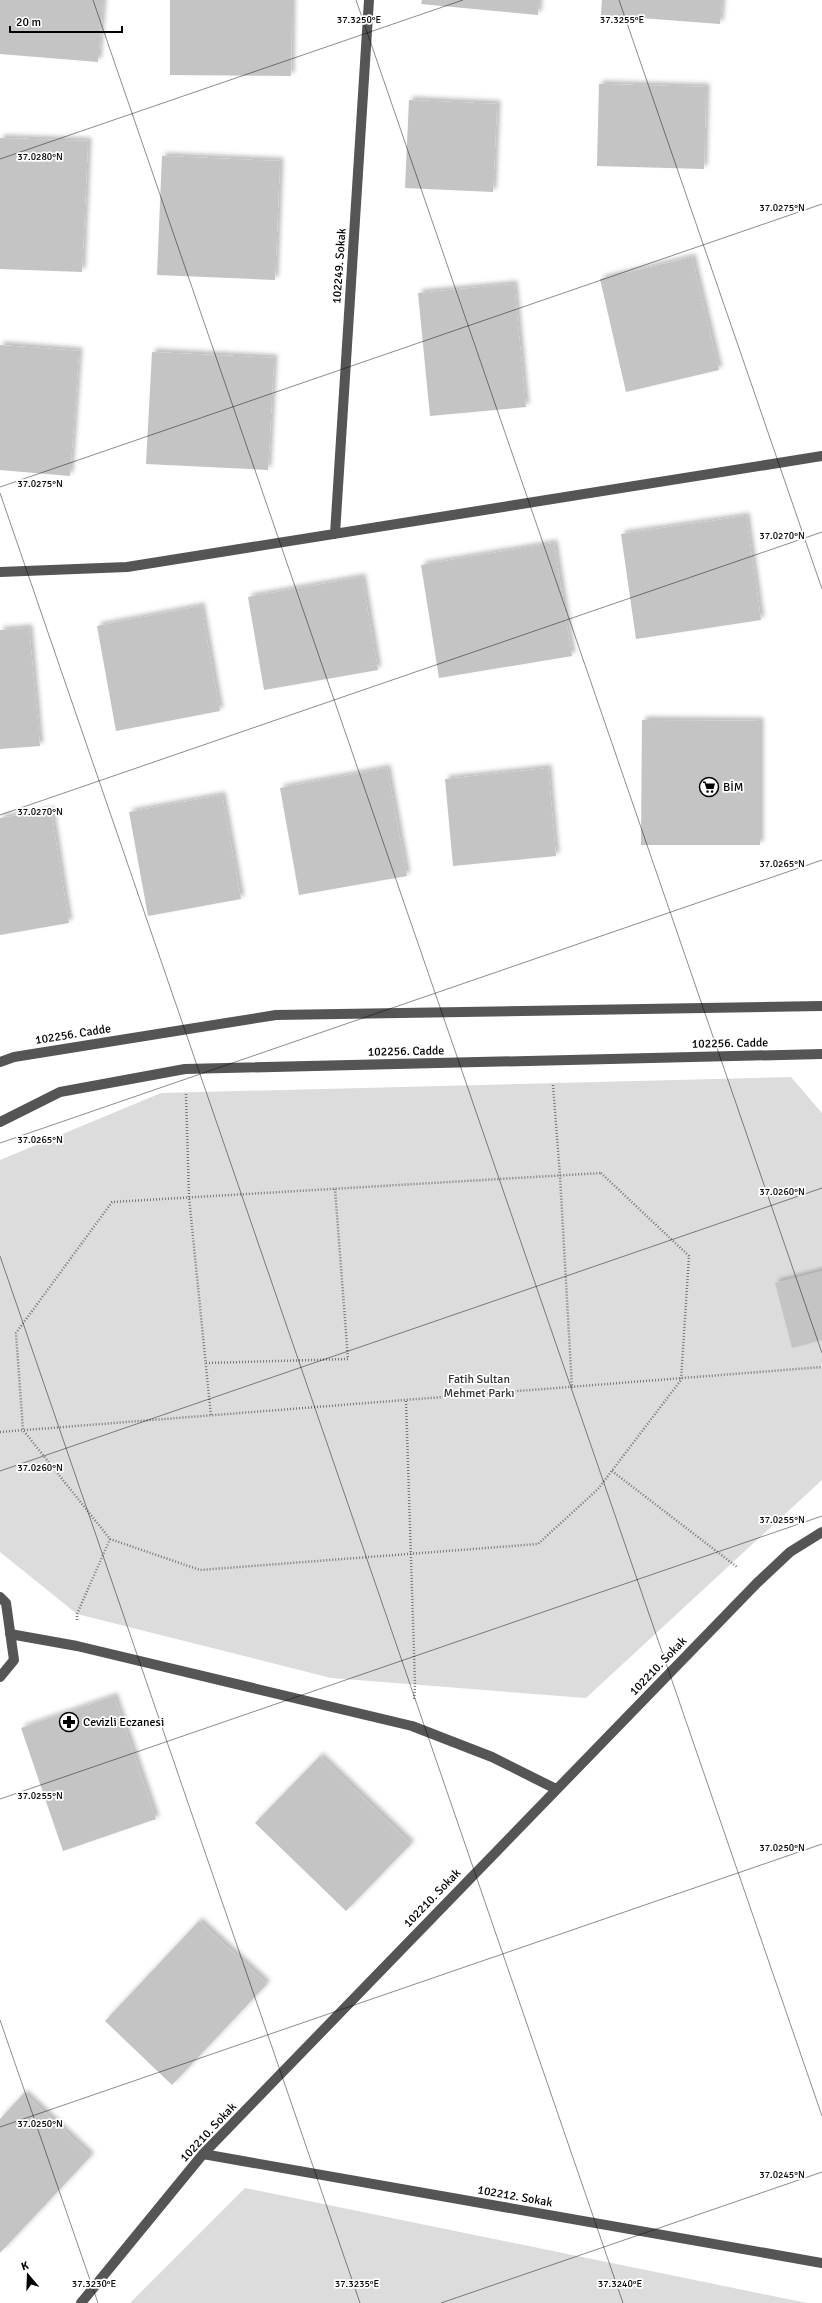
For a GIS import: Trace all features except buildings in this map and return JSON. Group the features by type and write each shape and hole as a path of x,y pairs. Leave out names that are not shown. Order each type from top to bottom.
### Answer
{"street":[{"name":"102249. Sokak","path":"334,534 368,0"},
{"path":"0,572 127,567 822,456"},
{"name":"102256. Cadde","path":"0,1062 14,1057 276,1015 822,1006"},
{"path":"0,1053 14,1057"},
{"name":"102256. Cadde","path":"0,1122 60,1092 185,1069 822,1054"},
{"name":"102210. Sokak","path":"81,2303 203,2154 757,1583 790,1552 822,1532"},
{"path":"0,1597 6,1603 14,1660 0,1677"},
{"path":"10,1634 77,1646 412,1726 492,1757 556,1789"},
{"name":"102212. Sokak","path":"203,2154 822,2263"}],"path":[{"path":"551,1060 560,1176 572,1388"},
{"path":"185,1069 190,1197 211,1416"},
{"path":"601,1173 689,1256 681,1380 598,1490 538,1544 200,1570 110,1539 23,1430 16,1333 112,1202 335,1189 601,1173"},
{"path":"206,1363 348,1359 335,1189"},
{"path":"0,1432 681,1380 822,1367"},
{"path":"406,1401 415,1684 412,1726"},
{"path":"612,1471 757,1583"},
{"path":"77,1646 77,1614 110,1539"}],"green space":[{"name":"Fatih Sultan Mehmet Parkı","path":"791,1077 822,1113 822,1480 586,1698 331,1678 77,1614 0,1552 0,1160 161,1093"},
{"path":"245,2188 807,2303 130,2303"}],"place":[{"name":"BİM","path":"709,787"},
{"name":"Cevizli Eczanesi","path":"69,1722"}]}
